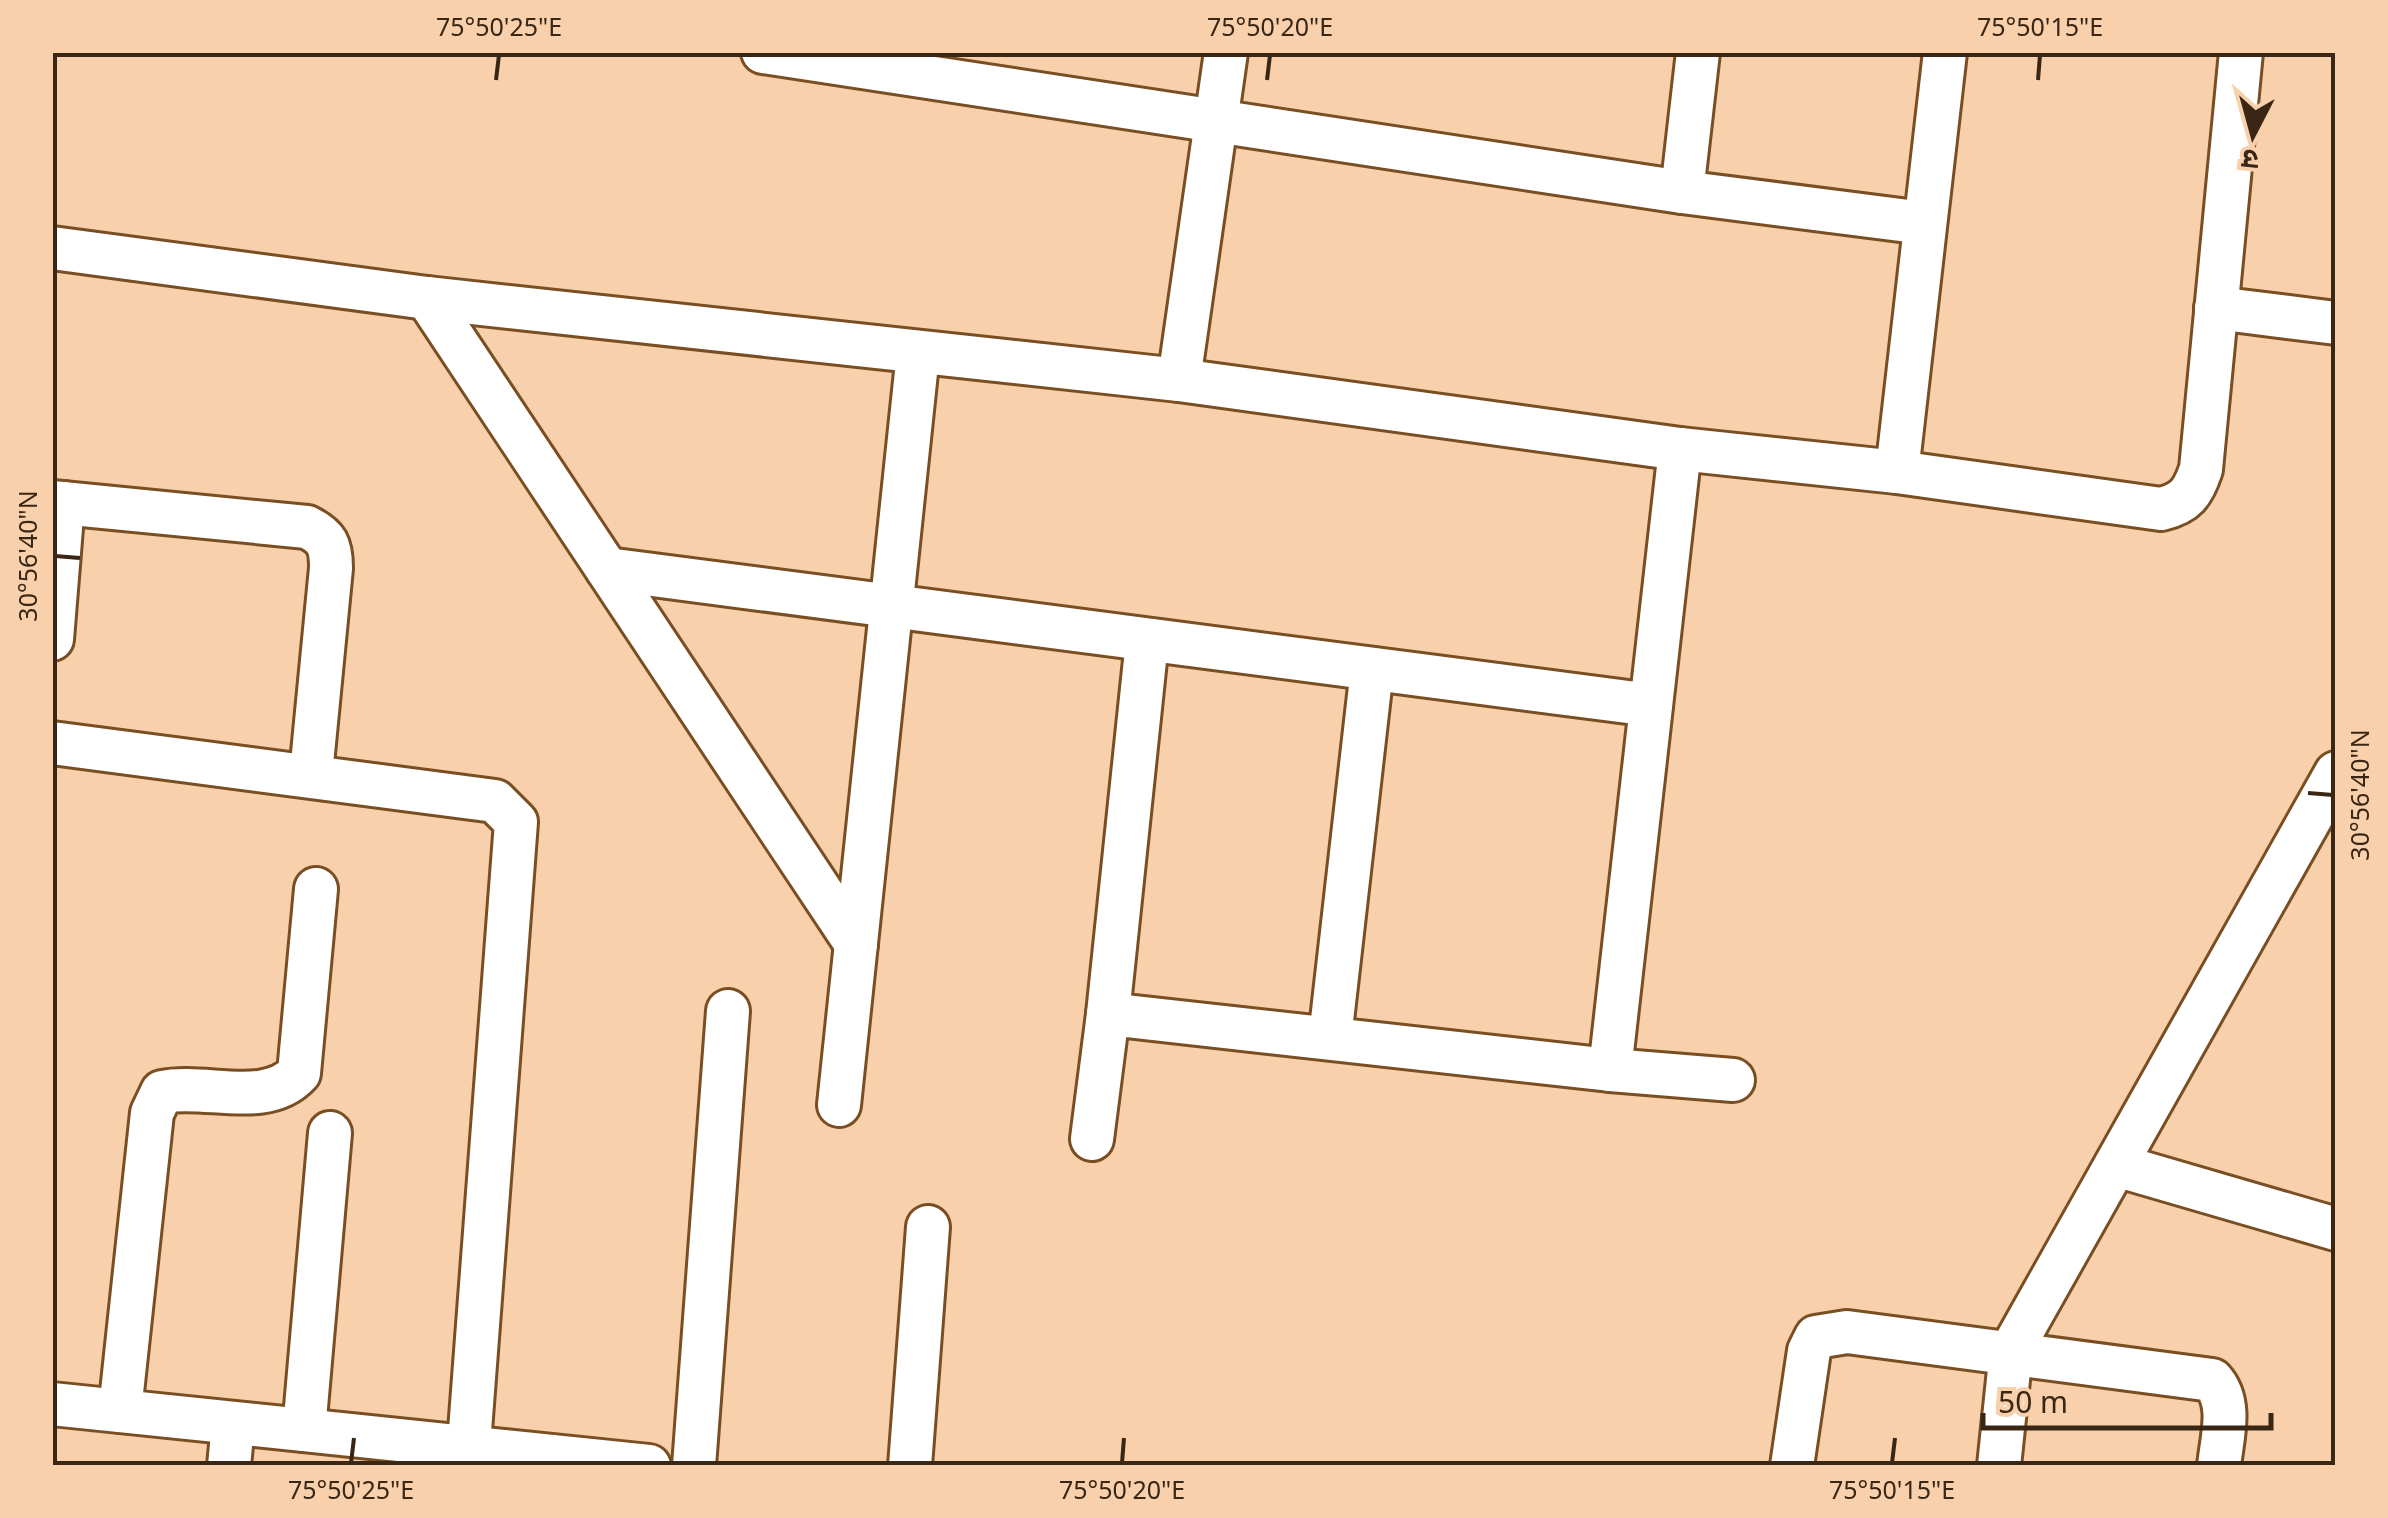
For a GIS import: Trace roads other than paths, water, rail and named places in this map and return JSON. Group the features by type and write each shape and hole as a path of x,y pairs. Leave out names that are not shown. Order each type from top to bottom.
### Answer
{"street":[{"path":"764,52 1682,192 1924,223"},
{"path":"1179,380 1226,52"},
{"path":"1682,192 1698,52"},
{"path":"1896,472 1945,52"},
{"path":"52,248 427,298 1179,380 1680,450 1896,472 2161,509 2182,504 2194,491 2202,470 2241,52"},
{"path":"427,298 856,944"},
{"path":"2216,308 2336,323"},
{"path":"839,1104 918,352"},
{"path":"1610,1070 1680,450"},
{"path":"52,640 58,503 307,527 324,536 331,550 311,774"},
{"path":"607,569 1651,705"},
{"path":"1092,1139 1147,641"},
{"path":"1330,1038 1372,670"},
{"path":"52,743 495,801 516,822 441,1450"},
{"path":"1999,1466 2011,1352 2336,773"},
{"path":"120,1412 152,1113 162,1092 184,1087 266,1093 287,1086 299,1073 316,889"},
{"path":"694,1466 728,1011"},
{"path":"1108,1014 1733,1080"},
{"path":"304,1430 330,1133"},
{"path":"2116,1166 2336,1228"},
{"path":"910,1466 928,1227"},
{"path":"1792,1466 1805,1362 1816,1337 1846,1332 2212,1380 2222,1391 2224,1406 2219,1466"},
{"path":"52,1404 120,1412 231,1445 304,1430 441,1450 631,1465"}]}
